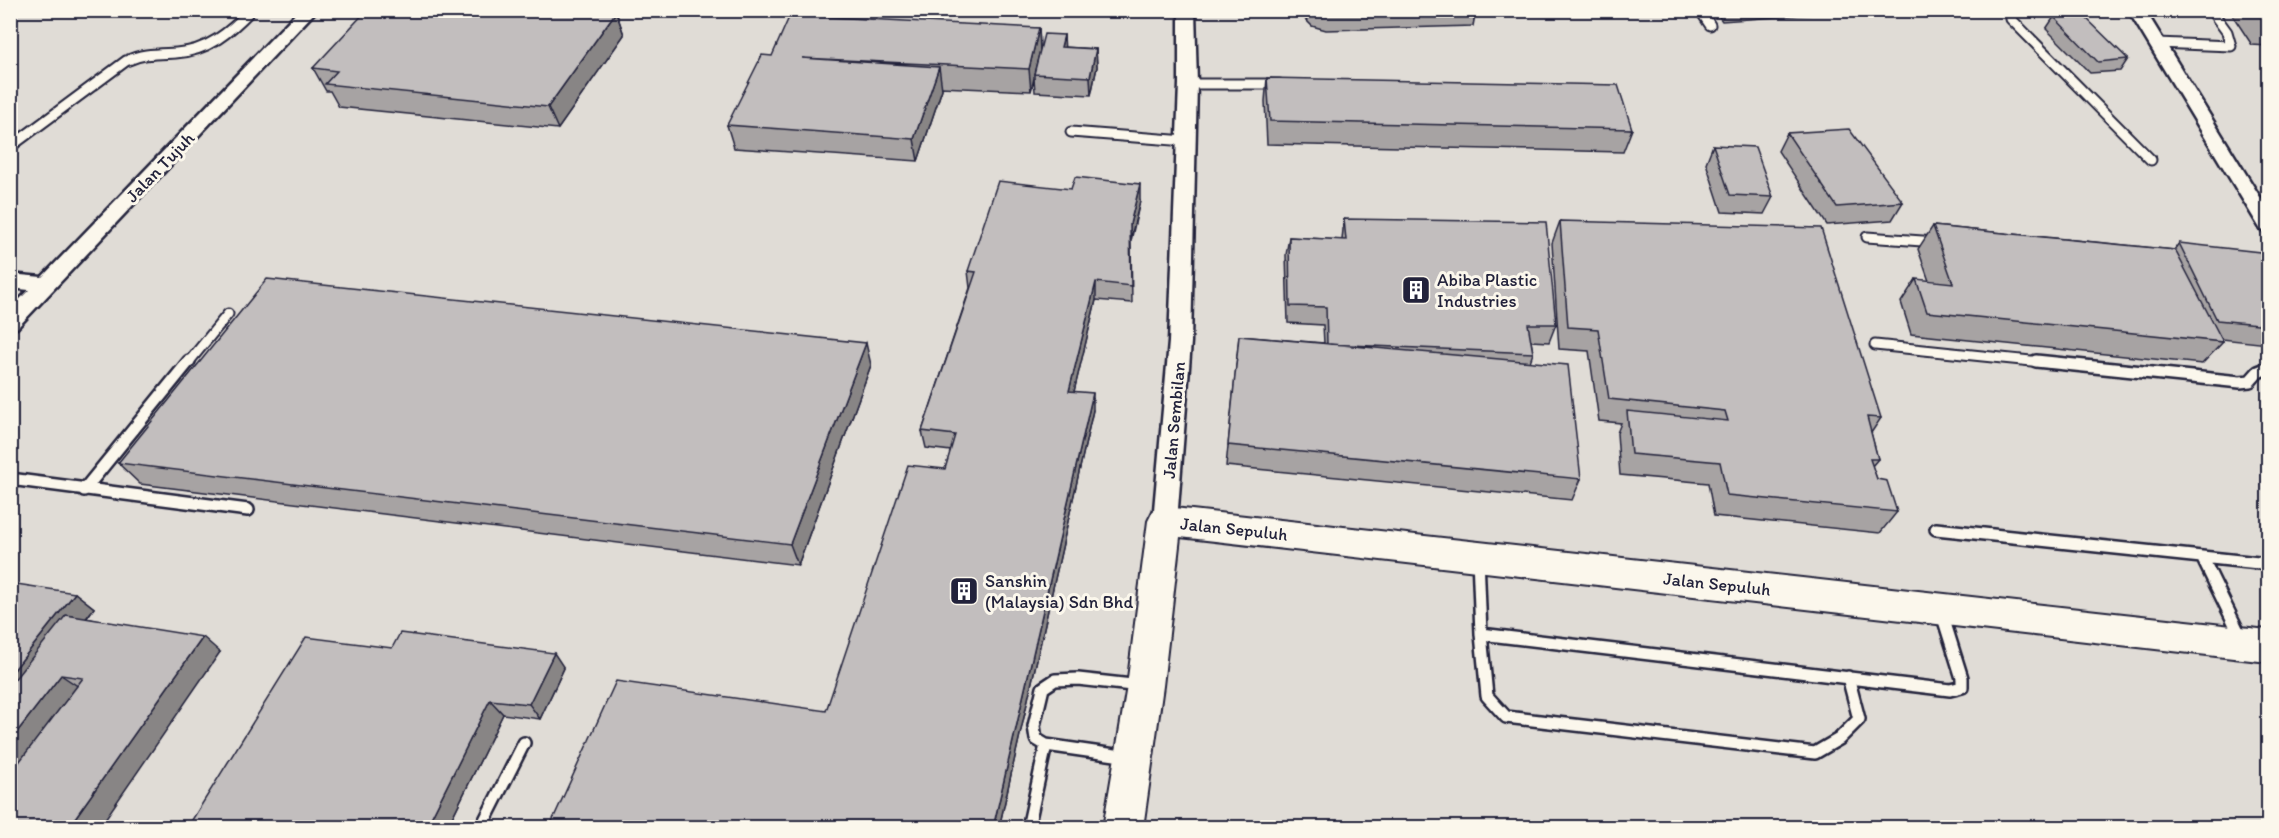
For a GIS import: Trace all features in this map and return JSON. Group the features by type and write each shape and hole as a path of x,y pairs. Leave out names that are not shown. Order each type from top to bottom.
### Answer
{"main road":[{"name":"Jalan Sepuluh","path":"1165,521 2256,644"},
{"name":"Jalan Sembilan","path":"1123,828 1145,686 1165,521"}],"street":[{"name":"Jalan Tujuh","path":"10,323 309,10"},
{"name":"Jalan Sembilan","path":"1165,521 1180,342 1188,84 1187,10"},
{"path":"2136,10 2268,225"},
{"path":"10,281 46,285"}],"lane":[{"path":"10,147 39,123 81,96 129,60 152,53 181,53 204,48 231,31 251,10"},
{"path":"1700,10 1710,25"},
{"path":"2010,10 2011,19 2151,160"},
{"path":"2157,43 2231,46 2232,42 2227,32 2211,10"},
{"path":"1188,84 1294,84"},
{"path":"1071,132 1186,141"},
{"path":"1867,237 1950,243"},
{"path":"84,490 228,314"},
{"path":"1875,345 2240,382 2250,381 2258,372 2268,368"},
{"path":"10,479 248,510"},
{"path":"1936,529 2268,564"},
{"path":"1478,557 1480,634 1487,696 1506,717 1815,753 1839,739 1859,719 1848,677"},
{"path":"2202,557 2256,644"},
{"path":"1480,634 1950,690 1962,687 1962,678 1941,610"},
{"path":"1134,758 1046,745 1036,739 1034,726 1043,688 1055,680 1078,679 1145,686"},
{"path":"482,828 524,743"},
{"path":"1028,828 1046,745"}],"shaded area":[{"path":"10,11 2268,11 2268,827 11,827"}],"building":[{"path":"367,10 597,10 616,12 548,107 325,84 337,71 313,68"},
{"path":"2262,10 2268,10 2268,20"},
{"path":"790,15 1039,28 1029,69 802,58 939,67 914,139 727,125 762,55 772,56"},
{"path":"2083,15 2128,59 2098,62 2054,17"},
{"path":"1044,34 1064,35 1061,47 1096,49 1090,77 1034,74"},
{"path":"1267,78 1618,85 1632,129 1270,121"},
{"path":"1849,129 1903,202 1837,207 1787,133"},
{"path":"1713,145 1755,147 1773,197 1730,195"},
{"name":"Sanshin (Malaysia) Sdn Bhd","path":"1075,177 1140,184 1130,224 1131,286 1096,282 1069,391 1093,393 993,828 549,828 616,681 826,711 908,465 945,469 955,435 922,431 976,272 968,271 998,181 1071,189"},
{"name":"Abiba Plastic Industries","path":"1344,219 1546,222 1556,324 1528,324 1533,353 1327,344 1326,307 1290,306 1289,237 1346,240"},
{"path":"1560,221 1821,228 1881,418 1867,417 1878,459 1870,459 1877,479 1887,481 1897,512 1727,495 1720,462 1631,454 1627,411 1728,421 1725,411 1609,399 1598,329 1568,327"},
{"path":"1933,226 2175,250 2223,342 1927,312 1916,279 1953,283"},
{"path":"2179,243 2260,252 2268,267 2268,325 2217,320"},
{"path":"267,279 866,343 790,544 118,463"},
{"path":"1239,336 1568,365 1581,479 1228,445"},
{"path":"10,583 75,593 10,675"},
{"path":"66,615 203,637 68,828 10,828 10,774 83,678 61,675 10,741 10,685"},
{"path":"400,633 554,653 529,704 490,700 426,828 187,828 306,637 392,648"}],"place":[{"name":"Abiba Plastic Industries","path":"1416,290"},
{"name":"Sanshin (Malaysia) Sdn Bhd","path":"964,591"}]}
